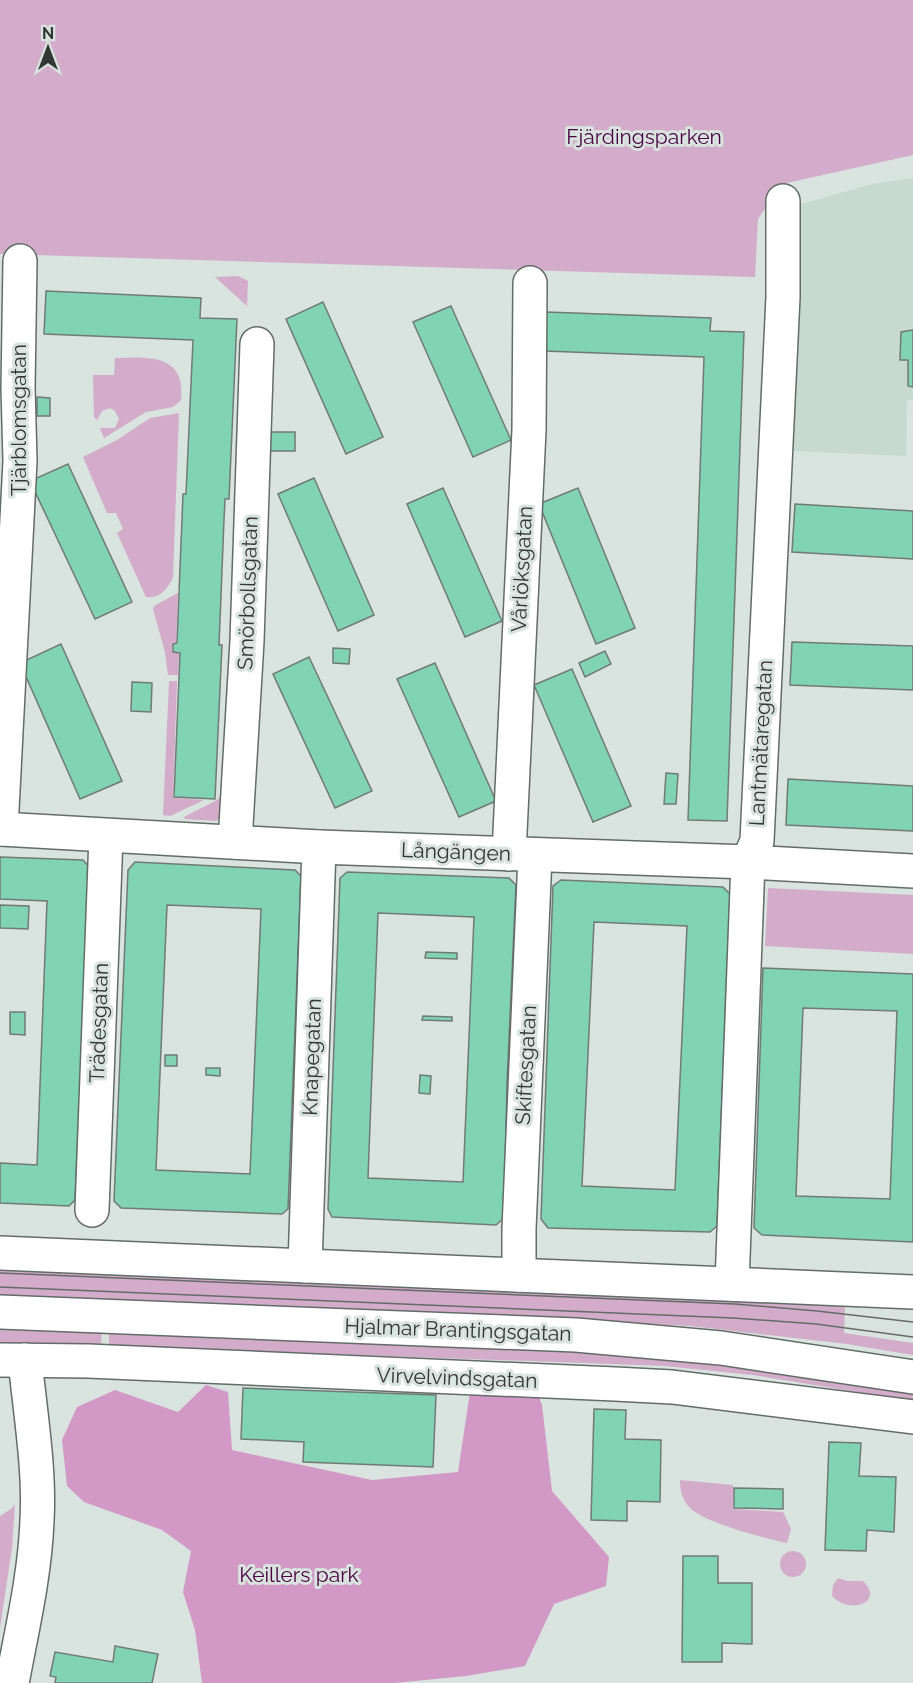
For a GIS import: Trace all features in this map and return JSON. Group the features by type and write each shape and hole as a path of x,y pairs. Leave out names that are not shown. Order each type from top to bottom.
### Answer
{"street":[{"name":"Lantmätaregatan","path":"732,1284 748,862 757,841 782,319 783,201"},
{"name":"Tjärblomsgatan","path":"0,829 20,460 18,388 20,261"},
{"name":"Vårlöksgatan","path":"522,855 530,283"},
{"name":"Smörbollsgatan","path":"235,842 247,641 257,344"},
{"name":"Långängen","path":"0,829 319,847 748,862 913,871"},
{"name":"Trädesgatan","path":"92,1210 106,836"},
{"name":"Knapegatan","path":"305,1266 319,847"},
{"name":"Skiftesgatan","path":"519,1275 522,855"},
{"path":"0,1254 913,1292"},
{"name":"Hjalmar Brantingsgatan","path":"0,1312 576,1335 721,1348 913,1377"},
{"path":"12,1683 34,1559 38,1519 38,1487 13,1360"},
{"name":"Virvelvindsgatan","path":"13,1360 672,1387 913,1417"}],"shaded area":[{"path":"913,178 913,400 907,400 906,456 791,451 794,206 872,184"}],"green space":[{"name":"Fjärdingsparken","path":"0,0 913,0 913,155 782,184 758,219 755,277 0,254"},
{"path":"238,276 248,281 247,306 215,277"},
{"path":"115,358 152,359 163,361 171,366 178,374 181,400 173,407 146,412 104,438 100,428 115,428 119,419 115,411 110,408 102,411 97,420 94,417 93,375 114,375"},
{"path":"179,413 173,577 162,592 146,597 117,533 123,529 116,513 107,513 83,457 117,440 150,418"},
{"path":"178,593 176,644 172,644 172,652 179,653 178,675 168,675 165,652 153,609 154,606"},
{"path":"169,681 177,681 173,798 204,800 170,816 163,815"},
{"path":"222,795 224,814 216,821 185,819 184,817 217,800"},
{"path":"768,888 913,895 913,954 765,946"},
{"path":"0,1266 760,1299 845,1307 844,1333 913,1343 913,1355 847,1344 691,1326 80,1298 0,1298"},
{"path":"0,1326 102,1329 101,1346 0,1343"},
{"path":"109,1329 579,1350 760,1367 913,1392 913,1401 753,1375 665,1366 109,1346"},
{"name":"Keillers park","path":"206,1385 228,1392 232,1450 372,1480 458,1472 470,1392 536,1389 542,1405 552,1491 609,1557 606,1586 554,1604 525,1666 466,1676 394,1683 202,1683 195,1630 183,1592 191,1551 162,1530 84,1502 67,1486 62,1440 77,1407 115,1390 178,1412"},
{"path":"680,1480 733,1485 733,1509 783,1512 791,1529 787,1543 764,1538 707,1519 689,1507 681,1491"},
{"path":"15,1504 12,1548 0,1628 0,1516"},
{"path":"793,1551 802,1555 806,1564 802,1573 793,1577 784,1573 780,1564 784,1555"},
{"path":"838,1578 847,1581 863,1581 869,1588 868,1600 856,1605 840,1602 832,1596 833,1585"}],"building":[{"path":"46,291 201,298 200,318 237,319 229,499 225,499 224,520 219,645 222,645 215,799 174,797 180,653 173,652 173,644 177,643 183,494 186,494 193,340 44,334"},
{"path":"323,302 383,437 346,454 286,319"},
{"path":"451,306 511,440 473,457 413,322"},
{"path":"546,312 711,318 710,331 744,332 727,821 688,820 704,357 545,351"},
{"path":"913,330 913,387 908,386 908,360 900,360 901,332"},
{"path":"37,397 50,398 50,416 37,416"},
{"path":"267,432 295,432 295,451 267,451"},
{"path":"68,464 132,602 95,619 30,481"},
{"path":"314,478 374,615 338,631 278,494"},
{"path":"443,488 502,621 465,637 407,504"},
{"path":"578,488 635,628 596,644 539,504"},
{"path":"795,504 913,511 913,559 792,552"},
{"path":"792,642 913,646 913,690 790,685"},
{"path":"61,644 122,781 80,799 20,663"},
{"path":"333,648 350,649 349,664 333,663"},
{"path":"605,651 611,664 585,677 579,663"},
{"path":"309,657 372,791 335,808 273,674"},
{"path":"435,663 496,801 459,817 397,679"},
{"path":"572,669 631,806 593,822 534,685"},
{"path":"132,682 152,683 151,712 131,711"},
{"path":"666,773 678,774 676,804 664,804"},
{"path":"788,779 913,786 913,831 786,825"},
{"path":"0,857 83,860 90,868 75,1200 69,1206 0,1203 0,1163 37,1165 47,901 0,899"},
{"path":"135,862 295,870 301,876 288,1209 282,1214 121,1208 114,1201 128,870","holes":["167,905 261,909 250,1174 156,1170"]},
{"path":"347,872 509,878 516,885 507,1083 504,1218 496,1225 332,1217 328,1209 340,878","holes":["378,913 474,917 463,1182 368,1178"]},
{"path":"561,880 723,887 730,894 717,1226 710,1232 548,1228 541,1219 553,886","holes":["594,922 687,926 675,1190 582,1186"]},
{"path":"0,905 29,906 28,929 0,928"},
{"path":"426,952 457,953 457,959 425,958"},
{"path":"763,968 913,974 913,1242 762,1235 754,1228","holes":["803,1008 897,1011 890,1199 796,1196"]},
{"path":"10,1012 25,1012 25,1035 10,1034"},
{"path":"423,1016 452,1017 452,1021 422,1020"},
{"path":"165,1055 177,1055 177,1066 165,1066"},
{"path":"206,1068 220,1068 220,1076 206,1075"},
{"path":"420,1075 431,1076 430,1094 419,1093"},
{"path":"243,1388 436,1395 433,1467 303,1462 304,1442 241,1439"},
{"path":"594,1409 626,1410 625,1439 661,1440 660,1502 627,1501 627,1521 591,1520"},
{"path":"829,1442 861,1443 859,1476 896,1477 894,1532 867,1530 866,1551 825,1550"},
{"path":"734,1488 783,1489 783,1509 734,1508"},
{"path":"683,1556 718,1556 718,1583 752,1583 752,1644 722,1643 722,1662 682,1662"},
{"path":"115,1646 158,1654 152,1683 55,1683 56,1677 50,1676 55,1652 113,1662"}],"tram line":[{"path":"0,1273 735,1304 913,1322"},
{"path":"0,1287 733,1318 816,1324 913,1337"}]}
